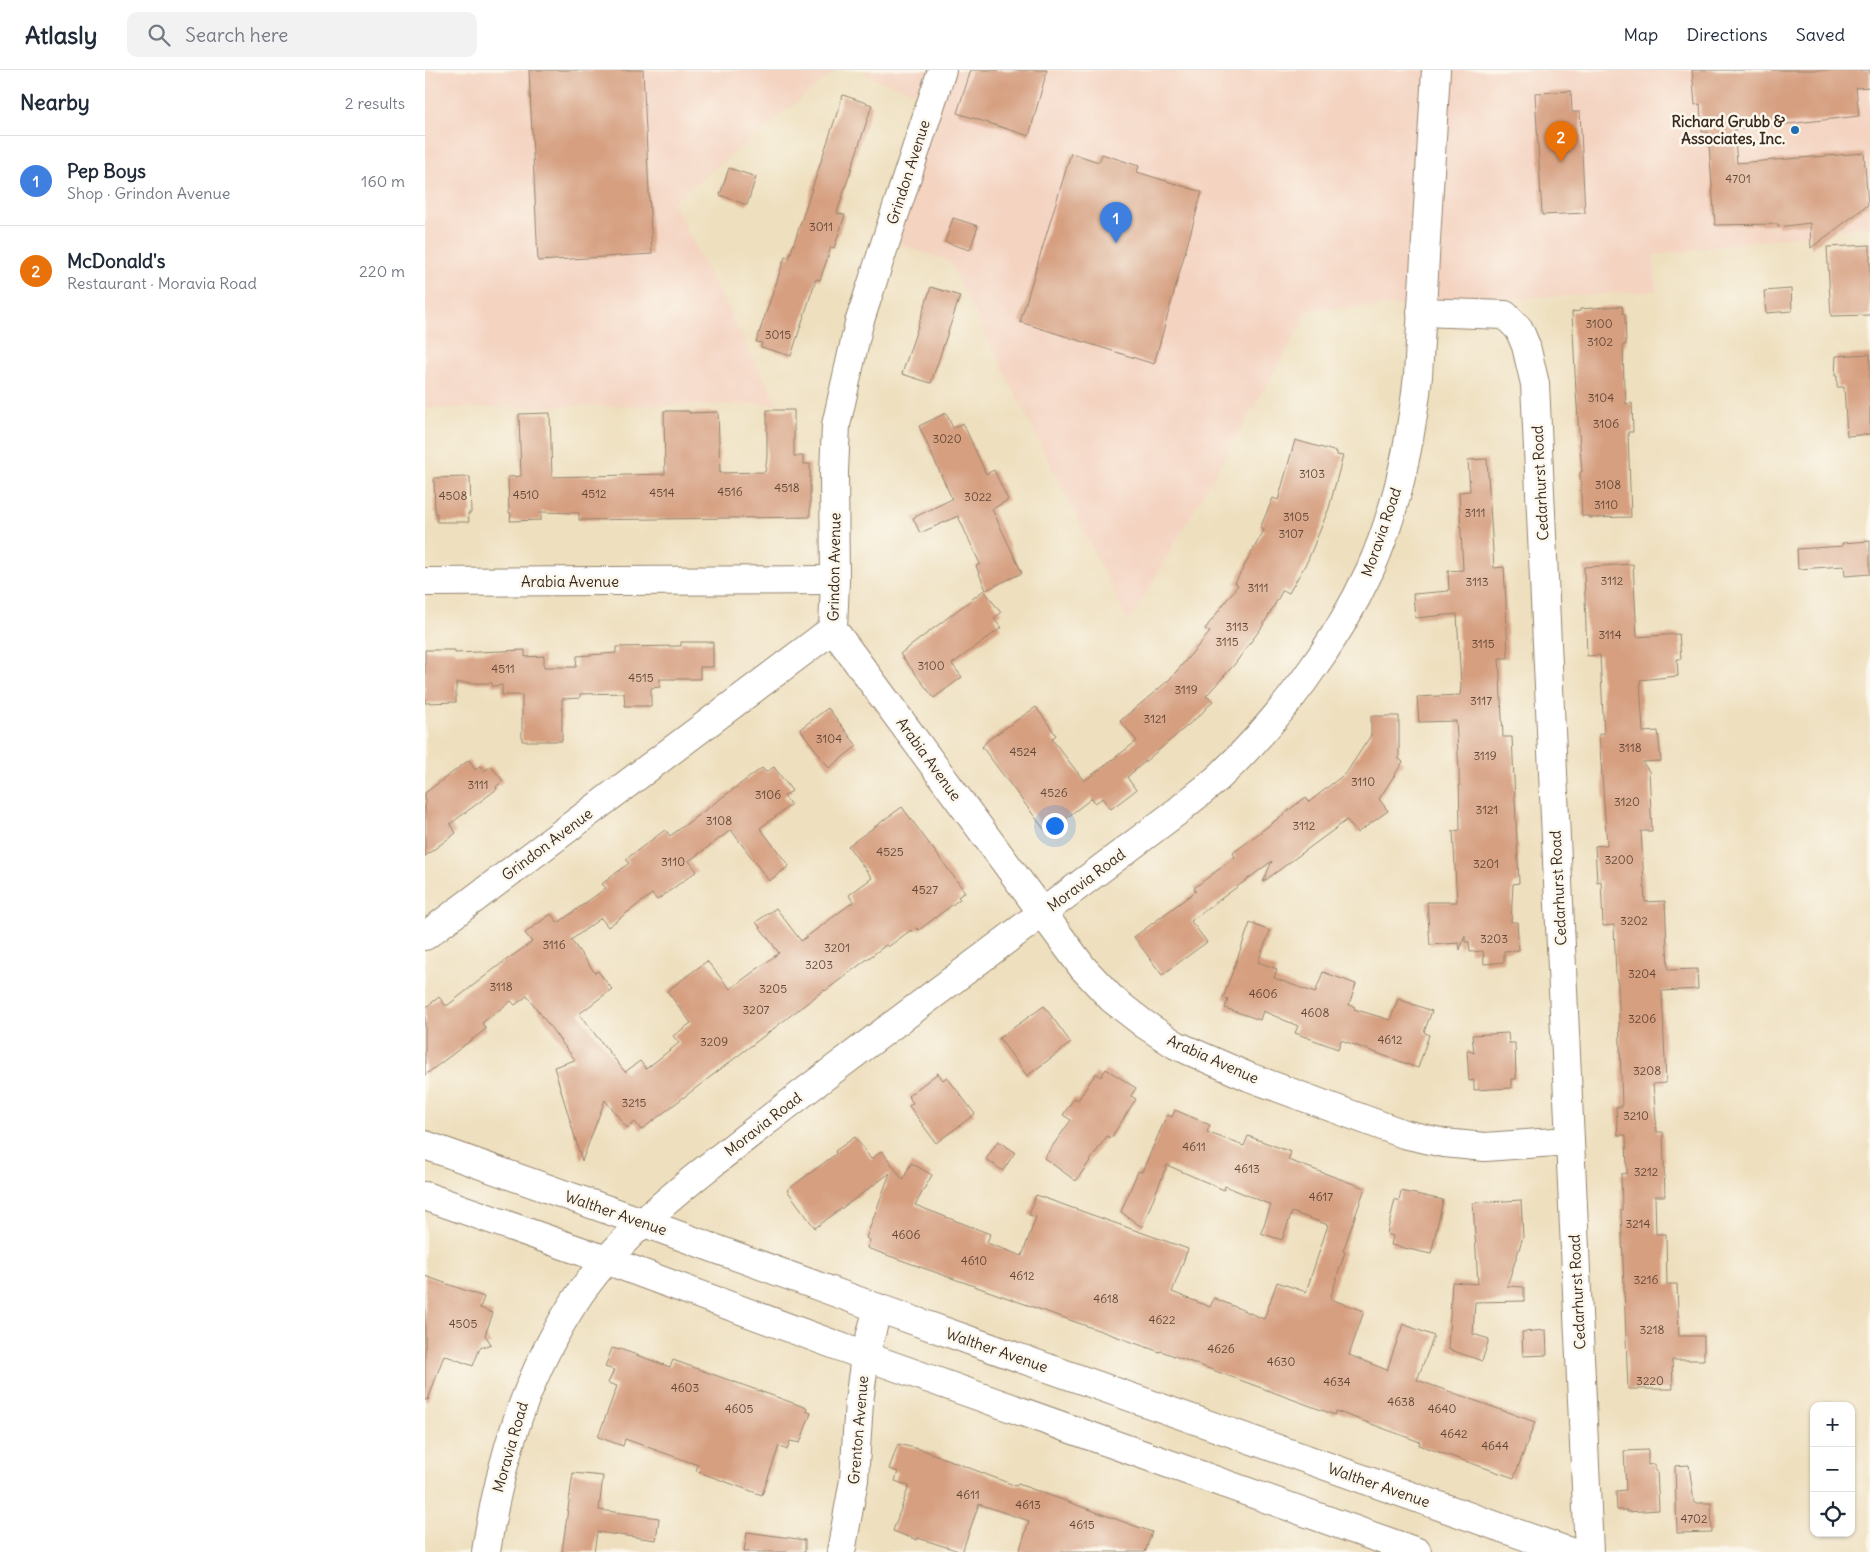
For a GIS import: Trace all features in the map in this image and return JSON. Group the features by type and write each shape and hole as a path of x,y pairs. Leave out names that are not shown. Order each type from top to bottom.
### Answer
{"main road":[{"name":"Grindon Avenue","path":"425,936 833,629 836,425 859,323 942,70"},
{"name":"Moravia Road","path":"486,1552 493,1503 517,1419 530,1382 558,1329 582,1291 606,1260 642,1222 672,1195 767,1119 1178,811 1218,777 1252,743 1317,662 1370,569 1387,524 1404,464 1413,422 1436,70"},
{"name":"Cedarhurst Road","path":"1421,312 1505,315 1519,329 1526,346 1535,384 1589,1552"},
{"name":"Arabia Avenue","path":"425,582 835,580"},
{"name":"Arabia Avenue","path":"833,629 1083,968 1112,999 1144,1024 1177,1046 1213,1062 1404,1134 1444,1143 1485,1147 1569,1141"},
{"name":"Walther Avenue","path":"425,1145 878,1308 1569,1552"},
{"path":"425,1196 606,1260 865,1356 1417,1552"},
{"name":"Grenton Avenue","path":"841,1552 854,1480 859,1402 865,1356 878,1308"}],"shaded area":[{"path":"425,70 837,70 672,202 777,404 425,408"},
{"path":"865,70 1870,70 1870,226 1653,255 1656,291 1310,310 1129,622 949,261 886,240 931,98 866,76"}],"building":[{"path":"529,70 643,70 652,254 538,261"},
{"path":"971,70 1047,70 1029,136 957,113"},
{"path":"1692,70 1870,70 1870,87 1856,88 1859,116 1734,130 1737,163 1864,153 1868,205 1811,248 1810,223 1778,227 1778,224 1715,225 1708,132 1702,132 1700,104 1695,105"},
{"path":"1571,91 1572,112 1580,112 1585,213 1542,215 1535,93"},
{"path":"843,95 872,105 837,213 845,215 834,248 831,247 820,280 816,279 791,356 761,347 762,343 756,342 785,257 789,258"},
{"path":"1071,153 1099,162 1102,154 1139,166 1137,172 1202,192 1154,364 1020,322"},
{"path":"729,168 756,177 747,205 720,195"},
{"path":"953,218 978,226 970,250 945,242"},
{"path":"1870,245 1870,315 1831,316 1827,247"},
{"path":"931,287 960,296 931,383 902,374"},
{"path":"1791,289 1792,311 1766,313 1764,291"},
{"path":"1622,306 1623,314 1625,314 1626,345 1623,345 1624,388 1626,404 1632,403 1633,432 1628,432 1631,517 1590,518 1590,516 1582,516 1580,472 1582,472 1572,312 1580,311 1580,309"},
{"path":"1870,354 1870,434 1847,436 1844,387 1837,387 1837,376 1835,376 1836,356"},
{"path":"767,410 794,410 794,456 803,456 803,464 810,464 810,517 579,520 579,513 541,512 541,520 510,521 508,477 521,476 519,414 550,413 552,477 665,474 664,411 689,411 689,413 718,412 720,473 765,472 767,457"},
{"path":"946,413 953,428 963,423 986,474 994,470 1008,500 992,509 1022,573 986,590 976,566 980,564 958,516 920,533 913,518 952,499 919,426"},
{"path":"1295,440 1337,452 1337,455 1343,456 1329,508 1308,560 1289,593 1283,590 1262,627 1234,665 1206,696 1213,701 1201,714 1127,777 1136,790 1111,809 1103,798 1095,803 1092,798 1047,833 982,747 988,740 1036,707 1056,735 1052,739 1084,781 1137,741 1120,721 1169,680 1210,632 1205,629 1238,585 1235,583 1264,530 1260,528 1273,498 1278,500"},
{"path":"1487,459 1494,568 1504,567 1508,658 1499,658 1503,737 1512,737 1519,883 1513,884 1511,922 1517,922 1519,950 1504,951 1504,962 1484,964 1483,951 1470,952 1469,942 1465,942 1465,935 1460,950 1459,943 1430,945 1427,902 1457,902 1453,831 1460,830 1459,770 1456,721 1419,722 1417,697 1460,695 1461,685 1457,614 1415,618 1413,594 1449,591 1448,571 1463,570 1459,492 1470,491 1468,460"},
{"path":"470,477 471,513 468,513 469,522 437,522 434,478"},
{"path":"1870,541 1870,574 1845,576 1844,566 1798,569 1797,549 1843,546 1842,543"},
{"path":"1633,564 1637,637 1679,634 1681,659 1677,659 1678,676 1640,680 1643,732 1658,731 1661,761 1642,762 1649,771 1652,831 1641,831 1645,902 1665,901 1668,970 1697,969 1698,989 1662,991 1666,1083 1653,1084 1657,1132 1663,1132 1665,1196 1655,1196 1656,1234 1666,1234 1667,1284 1677,1284 1679,1336 1704,1336 1704,1360 1672,1360 1673,1389 1628,1389 1621,1210 1621,1174 1627,1173 1626,1135 1618,1135 1616,1107 1622,1107 1618,984 1614,925 1603,926 1601,881 1597,882 1595,846 1607,845 1599,734 1604,734 1600,655 1587,656 1584,567"},
{"path":"984,590 1001,613 994,618 1001,628 952,664 962,677 934,698 900,654"},
{"path":"681,642 713,642 713,667 700,667 700,679 660,679 660,687 651,688 651,706 625,706 624,693 580,694 580,698 562,699 562,741 522,741 522,695 502,695 502,685 492,686 492,683 456,683 456,702 425,703 425,650 455,650 455,653 525,650 525,657 544,656 544,667 576,667 577,656 616,653 616,647 681,646"},
{"path":"828,708 857,746 829,768 800,729"},
{"path":"1371,716 1399,716 1399,759 1403,762 1379,799 1388,811 1357,833 1347,820 1263,882 1272,861 1191,921 1207,942 1162,975 1134,937 1196,891 1194,888 1235,857 1233,853 1306,797 1309,802 1347,772 1371,735"},
{"path":"469,760 475,770 480,766 484,771 491,766 503,781 496,787 497,789 450,824 456,833 425,856 425,793"},
{"path":"774,767 792,791 784,796 791,805 760,828 789,866 769,881 731,830 689,861 697,871 657,900 652,894 608,927 601,918 571,940 595,973 598,971 612,989 579,1014 625,1072 640,1061 646,1069 679,1043 673,1036 691,1023 667,991 707,961 730,989 779,953 756,922 776,908 801,941 853,902 849,895 872,878 848,846 902,807 965,892 958,897 960,899 919,930 917,928 912,932 911,930 888,947 886,945 824,990 641,1130 635,1122 627,1128 605,1100 582,1161 554,1067 575,1060 527,996 515,1005 511,1001 482,1023 486,1029 425,1075 425,1008 439,997 445,1005 448,1005 532,942 525,933 551,914 558,923 606,888 602,884 629,863 626,859 665,830 670,836 762,768 766,772"},
{"path":"1250,923 1270,931 1258,962 1277,969 1274,978 1315,993 1323,972 1356,984 1349,1005 1355,1007 1354,1009 1390,1020 1398,999 1432,1011 1424,1032 1429,1035 1418,1068 1341,1040 1338,1049 1295,1033 1298,1026 1263,1011 1260,1020 1225,1008 1228,1000 1223,998"},
{"path":"1044,1006 1071,1043 1027,1076 999,1038"},
{"path":"1508,1033 1509,1043 1515,1043 1516,1079 1511,1079 1511,1088 1474,1090 1474,1080 1469,1081 1467,1050 1474,1053 1472,1035"},
{"path":"1106,1069 1136,1088 1131,1096 1136,1099 1111,1138 1107,1136 1076,1181 1044,1158 1071,1120 1063,1115 1074,1098 1078,1100 1096,1073 1101,1077"},
{"path":"938,1073 943,1080 947,1077 975,1114 936,1143 909,1106 913,1103 908,1096"},
{"path":"1175,1110 1210,1125 1207,1132 1244,1146 1248,1136 1291,1152 1288,1160 1365,1188 1343,1251 1345,1252 1330,1299 1364,1311 1349,1355 1387,1370 1403,1324 1434,1336 1417,1380 1535,1422 1514,1478 1419,1445 1420,1442 1336,1411 1335,1415 1161,1351 867,1248 870,1240 866,1238 890,1173 815,1228 787,1190 836,1154 835,1151 855,1137 871,1159 882,1151 903,1180 911,1163 932,1175 915,1205 990,1234 987,1243 1022,1256 1036,1217 1029,1215 1036,1195 1188,1249 1172,1292 1210,1307 1214,1298 1264,1319 1277,1282 1306,1292 1328,1225 1292,1212 1282,1240 1261,1233 1271,1205 1225,1186 1224,1190 1167,1165 1142,1227 1121,1212 1138,1171 1142,1172 1167,1115 1172,1117"},
{"path":"998,1141 1015,1152 1003,1171 986,1159"},
{"path":"1401,1191 1443,1200 1431,1254 1391,1245 1393,1236 1387,1234 1395,1199 1399,1201"},
{"path":"1521,1200 1523,1237 1507,1286 1524,1287 1524,1301 1475,1302 1473,1334 1489,1339 1482,1361 1448,1349 1452,1282 1478,1284 1473,1203"},
{"path":"425,1276 484,1297 480,1308 493,1313 485,1335 491,1344 480,1348 473,1366 444,1355 428,1400 425,1400"},
{"path":"1546,1330 1547,1355 1523,1356 1522,1332"},
{"path":"612,1348 620,1349 670,1367 673,1360 807,1408 806,1411 811,1413 800,1443 790,1441 787,1450 779,1446 762,1495 696,1471 698,1465 625,1439 623,1446 598,1437 617,1386 608,1383 614,1370 605,1367"},
{"path":"898,1444 923,1450 1016,1486 1018,1484 1152,1532 1145,1552 1019,1552 1029,1521 979,1504 962,1552 918,1538 917,1540 893,1531 909,1486 895,1481 898,1472 889,1469"},
{"path":"1648,1450 1648,1465 1655,1464 1655,1471 1657,1471 1659,1510 1627,1512 1627,1510 1617,1510 1616,1491 1626,1490 1624,1451"},
{"path":"1689,1465 1694,1503 1711,1503 1712,1532 1677,1533 1675,1466"},
{"path":"573,1473 603,1476 599,1510 659,1518 656,1540 597,1532 594,1552 562,1552"},
{"path":"747,1532 805,1540 805,1552 744,1552"}],"place":[{"name":"Richard Grubb & Associates, Inc.","path":"1795,130"},
{"name":"McDonald's","path":"1561,162"},
{"name":"Pep Boys","path":"1116,243"}]}
